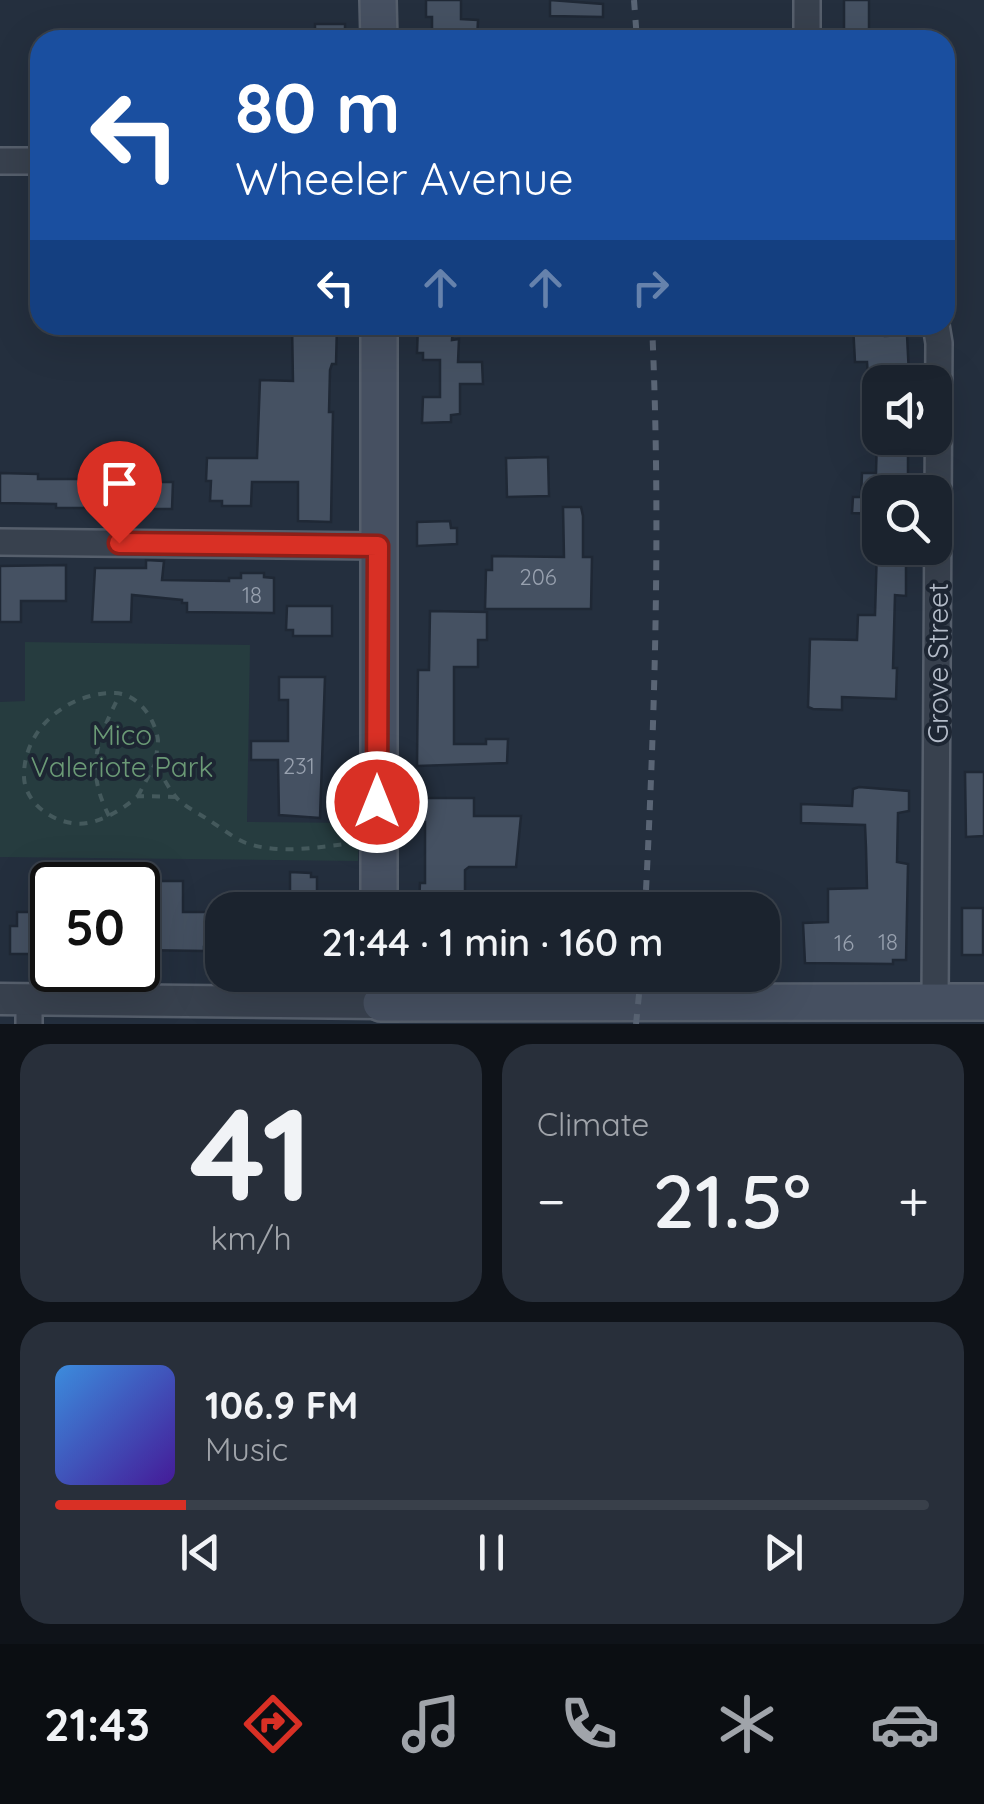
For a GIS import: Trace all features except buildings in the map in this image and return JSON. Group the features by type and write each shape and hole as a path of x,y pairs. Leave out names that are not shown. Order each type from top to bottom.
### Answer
{"main road":[{"path":"378,0 378,30"},
{"path":"378,335 378,892"},
{"path":"381,1001 984,1002"}],"street":[{"path":"807,0 807,30"},
{"path":"0,161 30,161"},
{"name":"Grove Street","path":"935,1002 938,335"},
{"path":"0,542 378,546"},
{"path":"19,1008 381,1001"}],"path":[{"path":"108,816 94,775 96,752 120,693"},
{"path":"120,693 145,709 158,741 156,762 138,796 121,811 88,824 61,821 40,809 29,796 24,778 28,750 44,722 67,705 92,694 120,693"},
{"path":"156,762 176,797 245,842 285,850 377,840"},
{"path":"138,796 176,797"}],"green space":[{"name":"Mico Valeriote Park","path":"25,642 250,645 247,822 359,823 358,861 0,857 0,702 25,701"}],"railway":[{"path":"634,0 636,30"},
{"path":"646,892 656,618 652,335"},
{"path":"636,1024 639,992"}],"route":[{"path":"119,543 378,546 377,802"}]}
